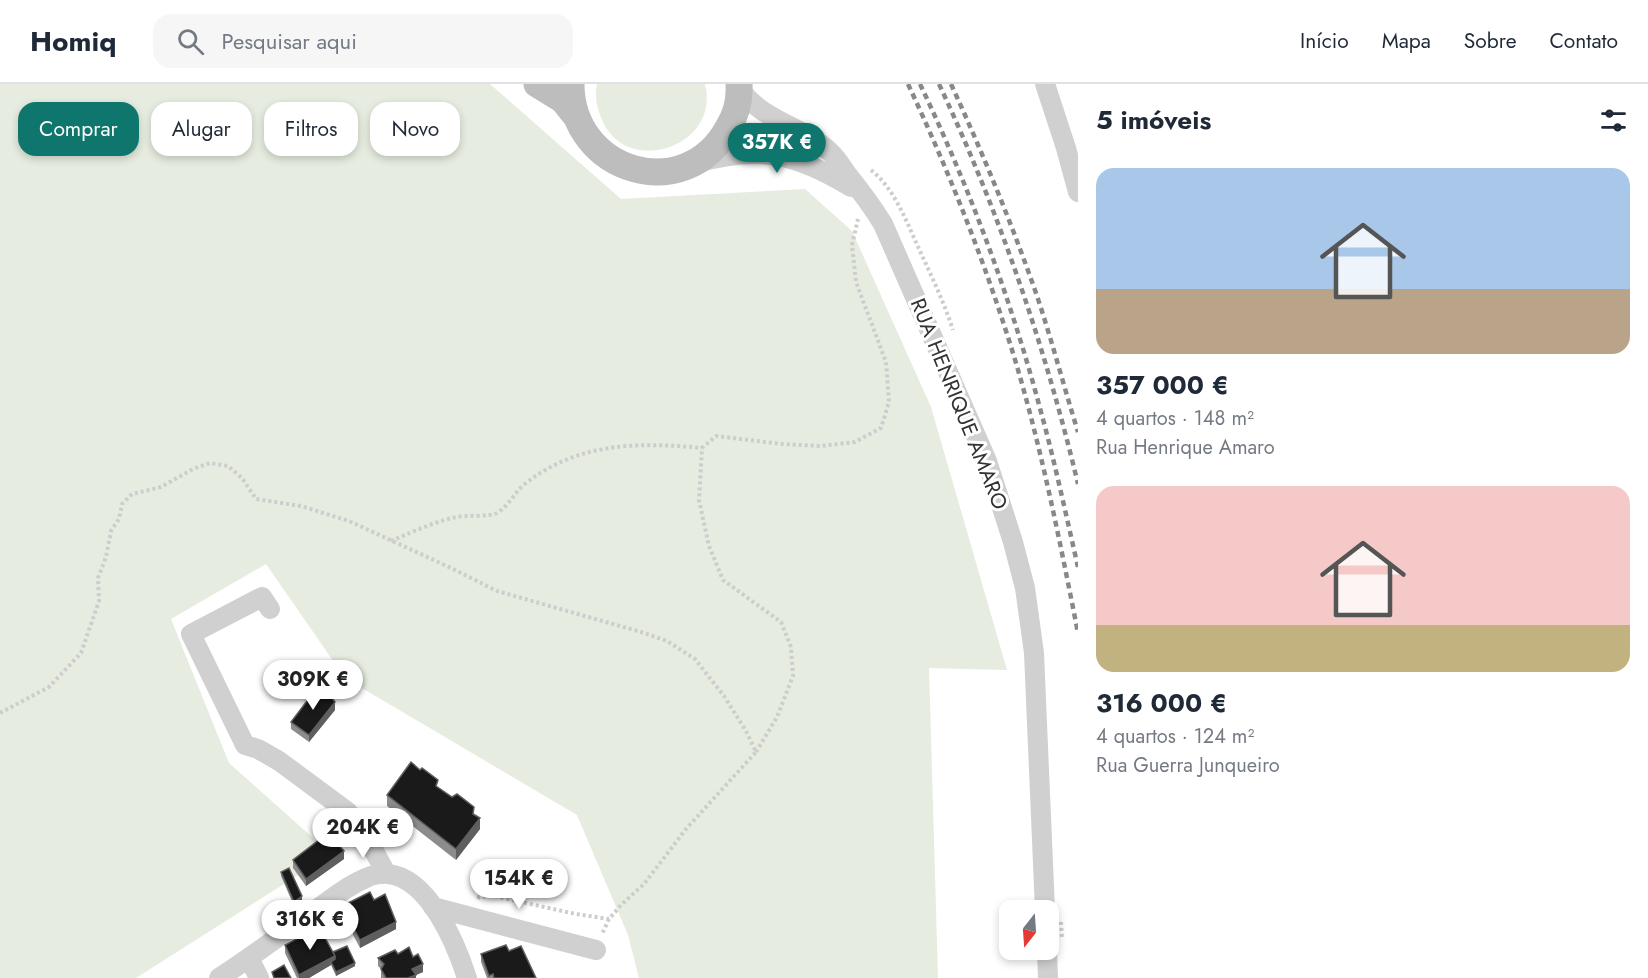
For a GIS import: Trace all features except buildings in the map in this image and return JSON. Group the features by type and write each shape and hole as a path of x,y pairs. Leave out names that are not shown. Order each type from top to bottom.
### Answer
{"main road":[{"path":"537,84 563,100 575,115"},
{"path":"571,84 575,115 585,136 601,153 620,165 642,171 665,171 687,166 714,148 725,135 733,120 738,105 739,86"}],"street":[{"path":"1045,84 1078,192"},
{"name":"RUA HENRIQUE AMARO","path":"739,86 749,102 761,112 804,134 830,152 864,195 883,224 987,461 1014,542 1025,588 1034,653 1045,900"},
{"name":"RUA HENRIQUE AMARO","path":"687,166 711,159 767,153 810,164 864,195"},
{"path":"270,609 262,597 191,634 244,745 258,749 279,761 348,812 363,829 386,873"},
{"path":"219,978 345,889 368,877 386,873 403,877 438,913 461,959 467,978"},
{"path":"433,907 596,950"},
{"path":"249,958 259,978"},
{"path":"1047,960 1048,978"}],"path":[{"path":"391,541 456,517 495,514 508,504 524,484 552,466 576,456 612,446 662,444 702,447 716,436 821,446 855,442 881,428 888,402 886,363 856,282 852,245 864,195"},
{"path":"596,950 609,919 644,884 686,829 756,752 777,717 793,676 791,647 782,622 723,580 709,546 699,500 702,447"},
{"path":"0,713 49,687 81,653 99,601 98,578 111,531 119,519 122,504 132,494 161,487 193,469 210,463 228,466 242,477 256,499 301,506 349,521 497,591 667,641 695,659 746,731 756,752"},
{"path":"468,916 479,897 494,896 609,919"}],"shaded area":[{"path":"0,84 490,84 621,199 805,189 852,231 931,407 1007,670 929,668 938,978 639,978 628,935 577,815 345,678 266,564 171,619 229,763 331,854 136,978 0,978"},
{"path":"597,84 705,84 706,106 699,124 686,138 669,147 650,151 631,148 614,138 602,120 596,102"}],"railway":[{"path":"908,84 967,221 1016,363 1042,463 1078,633"},
{"path":"920,84 956,164 1003,286 1046,431 1078,567"},
{"path":"939,84 961,132 1019,280 1051,381 1078,484"},
{"path":"951,84 997,189 1027,269 1078,432"}]}
